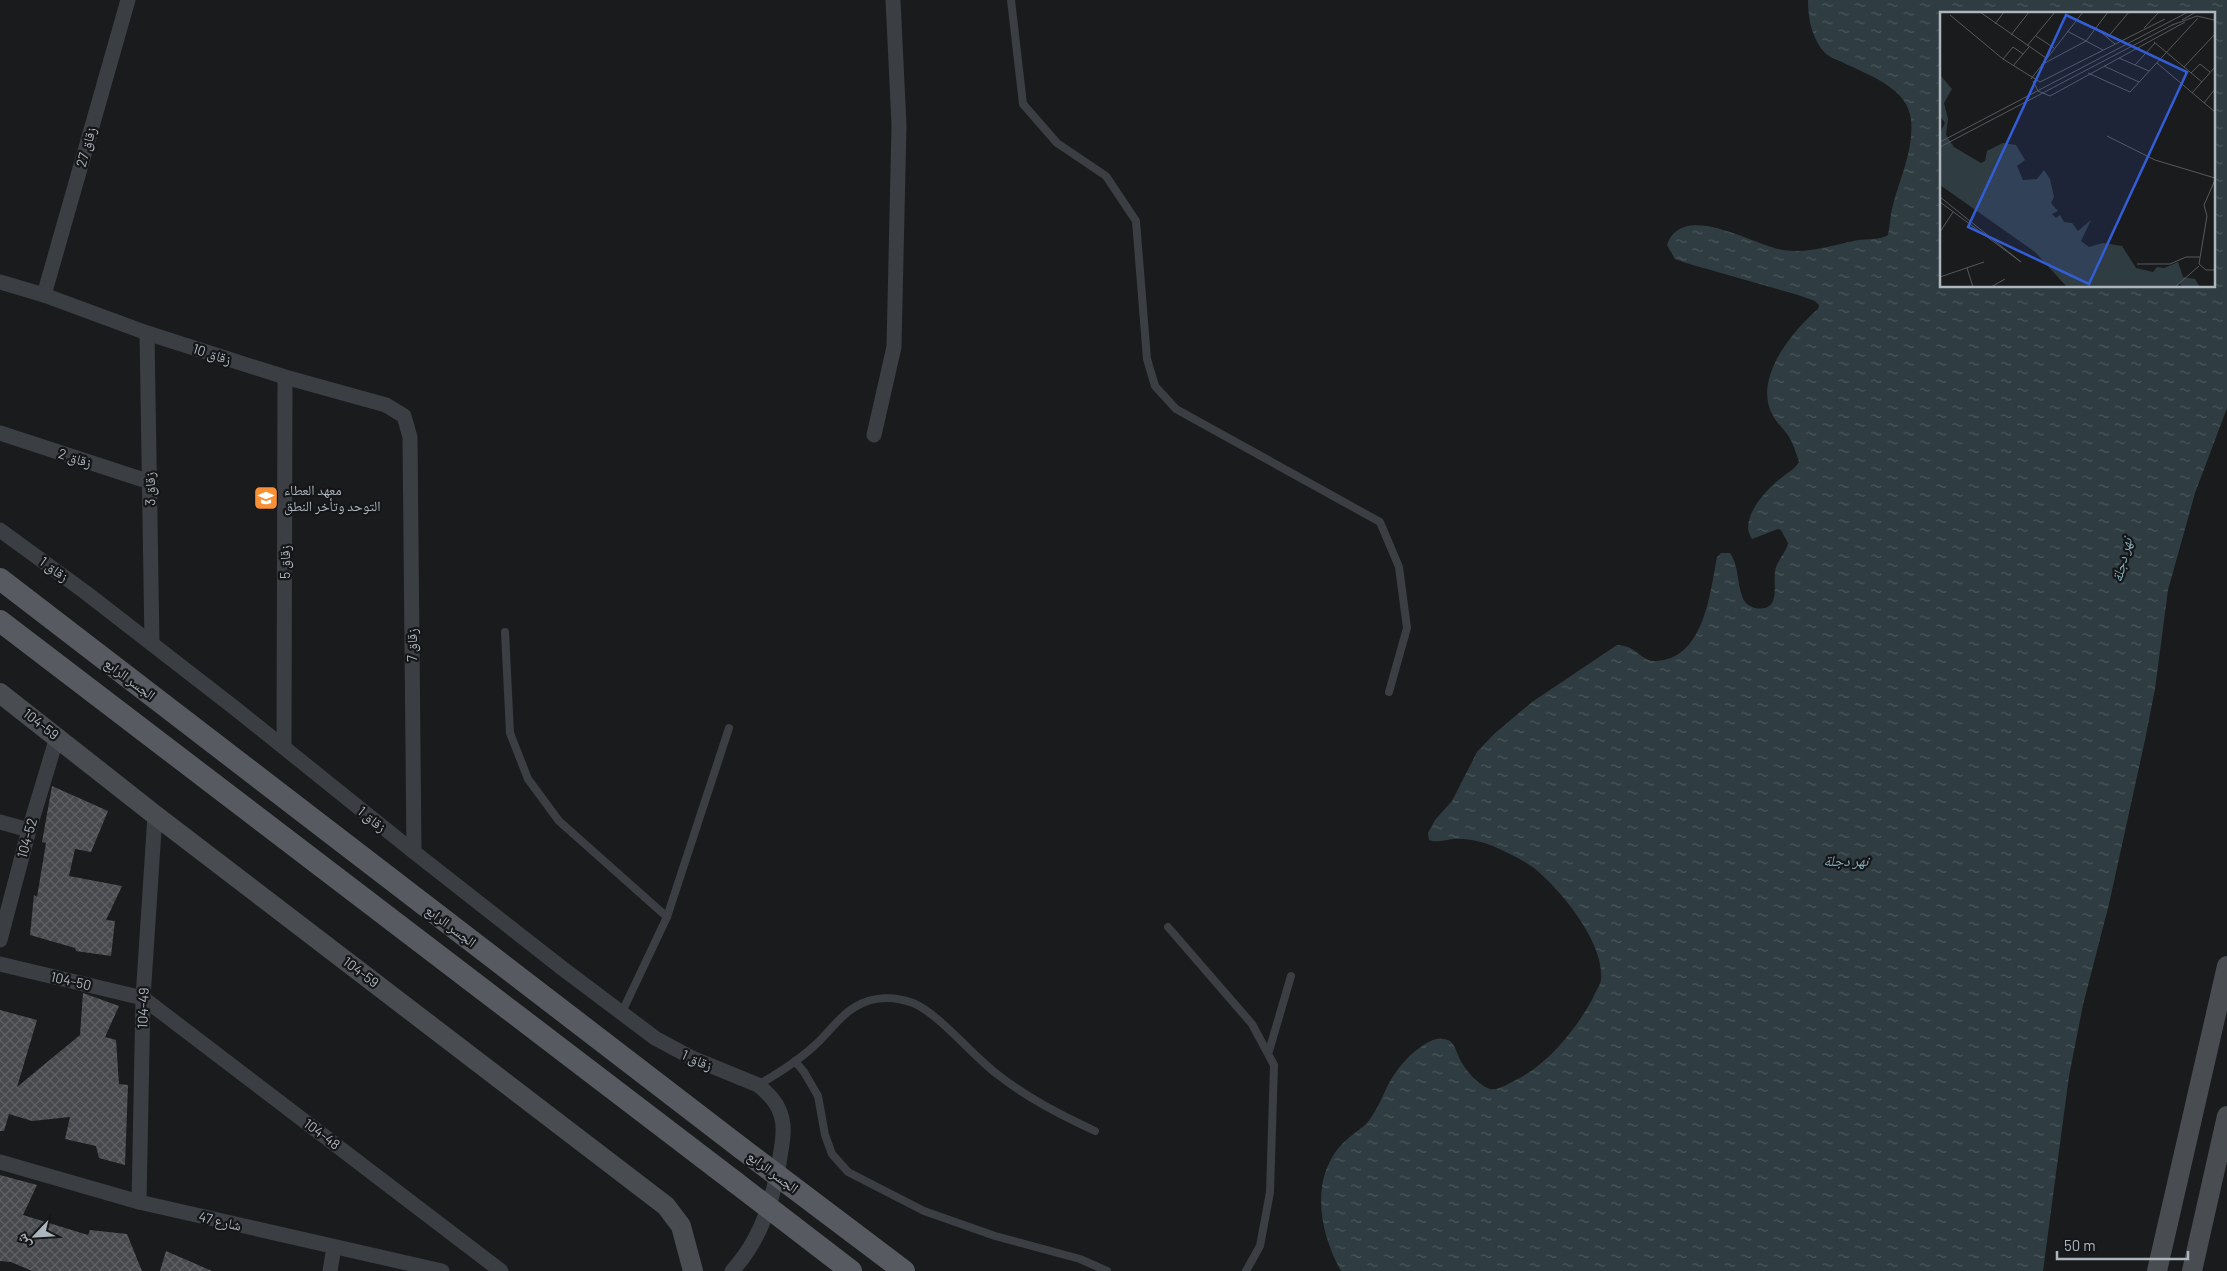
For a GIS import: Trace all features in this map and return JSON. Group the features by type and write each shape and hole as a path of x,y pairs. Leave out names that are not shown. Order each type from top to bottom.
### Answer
{"main road":[{"name":"الجسر الرابع","path":"0,579 904,1271"},
{"path":"0,621 851,1271"}],"street":[{"name":"زقاق 27","path":"44,295 128,0"},
{"path":"874,436 894,347 900,125 893,0"},
{"name":"زقاق 10","path":"0,282 44,295 147,333 285,377 386,405 404,416 410,437"},
{"name":"زقاق 3","path":"147,333 152,644"},
{"name":"زقاق 5","path":"284,746 285,377"},
{"name":"زقاق 2","path":"0,434 150,482"},
{"name":"زقاق 7","path":"410,437 414,852"},
{"name":"زقاق 1","path":"0,530 284,746 414,852 655,1038 673,1049 758,1085"},
{"name":"104-59","path":"0,693 155,815 666,1206 681,1226 693,1271"},
{"name":"104-52","path":"0,940 29,830 57,737"},
{"name":"104-49","path":"139,1202 143,998 155,815"},
{"path":"0,822 29,830"},
{"name":"104-50","path":"0,964 143,998"},
{"path":"2157,1271 2227,966"},
{"name":"104-48","path":"143,998 501,1271"},
{"path":"732,1271 745,1256 762,1226 777,1174 783,1138 782,1117 778,1108 758,1085"},
{"path":"2192,1271 2227,1116"},
{"name":"شارع 47","path":"0,1162 139,1202 442,1271"},
{"path":"330,1271 334,1247"}],"lane":[{"path":"1011,0 1023,104 1057,143 1106,176 1136,221 1147,359 1155,386 1176,409 1380,522 1399,567 1407,628 1389,692"},
{"path":"505,632 510,733 528,779 559,821 667,917"},
{"path":"622,1012 667,917 729,728"},
{"path":"1168,927 1252,1024 1274,1065 1270,1192 1260,1246 1246,1271"},
{"path":"1268,1051 1291,976"},
{"path":"758,1085 795,1062 854,1007 869,1000 901,999 916,1004 929,1012 975,1056 1020,1091 1044,1106 1096,1131"},
{"path":"795,1062 812,1083 818,1096 829,1149 839,1164 848,1172 924,1211 995,1236 1080,1259 1107,1271"}],"water":[{"name":"نهر دجلة","path":"1808,0 2227,0 2227,408 2195,493 2168,590 2155,689 2145,740 2109,904 2083,1005 2069,1076 2043,1271 1341,1271 1333,1256 1323,1222 1322,1188 1326,1171 1333,1156 1344,1142 1370,1119 1390,1082 1405,1060 1433,1040 1447,1040 1453,1044 1461,1061 1478,1082 1490,1089 1501,1088 1541,1064 1561,1044 1586,1010 1601,980 1600,965 1589,934 1568,903 1534,868 1493,846 1473,840 1429,840 1428,833 1435,820 1452,801 1477,752 1494,734 1532,702 1617,645 1634,650 1645,658 1654,661 1671,658 1684,650 1694,638 1702,622 1717,557 1721,553 1730,553 1733,559 1740,590 1746,603 1755,608 1764,608 1770,606 1773,601 1776,567 1788,543 1781,530 1778,529 1752,539 1749,523 1751,514 1762,497 1799,462 1789,437 1771,412 1767,398 1768,383 1779,355 1798,329 1818,309 1819,305 1815,301 1798,295 1675,259 1667,245 1675,232 1687,226 1702,225 1737,234 1770,247 1793,251 1821,248 1858,240 1878,239 1888,235 1892,209 1906,163 1910,142 1911,120 1908,109 1902,99 1885,84 1825,53 1814,35 1810,21"}],"building":[{"path":"52,786 108,811 91,852 75,849 69,876 122,886 106,920 115,921 111,956 76,951 75,948 30,935 34,895 37,897 46,843 42,842"},
{"path":"83,993 119,1006 105,1037 116,1040 119,1084 128,1085 125,1165 99,1158 96,1146 65,1139 70,1117 32,1121 9,1114 4,1131 0,1131 0,1010 37,1020 17,1087 80,1035"},
{"path":"0,1175 37,1185 23,1215 88,1235 90,1230 127,1234 142,1271 32,1271 11,1262 0,1261"},
{"path":"166,1251 212,1271 160,1271"}],"place":[{"name":"معهد العطاء التوحد وتأخر النطق","path":"266,498"}]}
